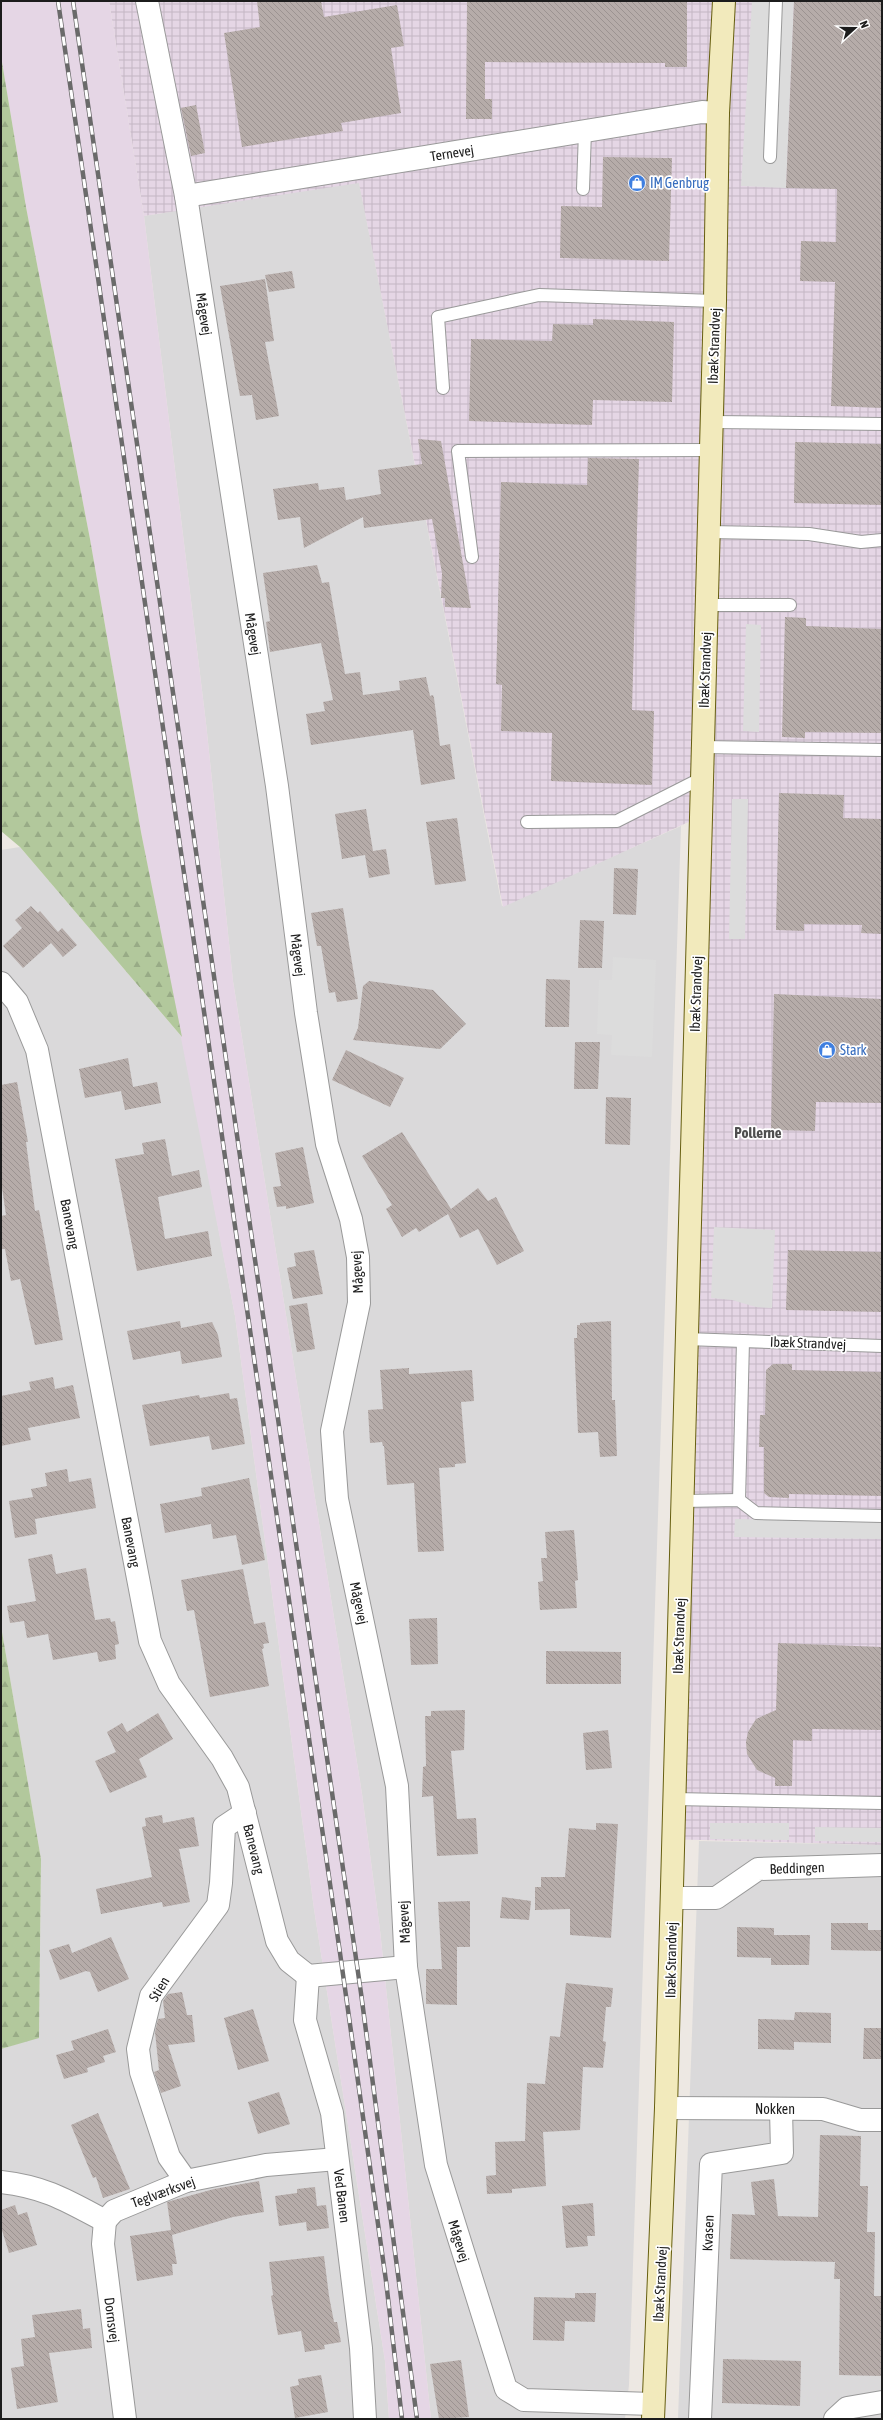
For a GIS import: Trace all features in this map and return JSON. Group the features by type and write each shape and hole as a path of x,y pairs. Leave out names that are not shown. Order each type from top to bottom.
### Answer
{"street":[{"name":"Mågevej","path":"147,1 186,196 277,786 306,1013 327,1144 351,1219 358,1257 359,1303 332,1431 336,1492 397,1786 406,1967 436,2165 506,2389 524,2400 653,2411"},
{"name":"Ibæk Strandvej","path":"653,2411 666,2108 712,422 718,113 724,1"},
{"name":"Ternevej","path":"186,196 702,112 718,113"},
{"name":"Banevang","path":"1,983 17,1002 37,1050 150,1641 169,1684 222,1758 238,1787 277,1941 289,1961 308,1976"},
{"name":"Stien","path":"186,2181 169,2157 141,2072 138,2049 151,1996 218,1905 221,1883 224,1827 245,1813"},
{"name":"Beddingen","path":"672,1898 716,1898 758,1869 882,1865"},
{"path":"308,1976 406,1967"},
{"name":"Ved Banen","path":"308,1976 305,2020 332,2113 361,2348 365,2419"},
{"name":"Nokken","path":"666,2108 823,2109 860,2120 882,2120"},
{"name":"Kvasen","path":"700,2419 711,2164 782,2153 781,2109"},
{"name":"Teglværksvej","path":"105,2220 114,2211 186,2181 266,2165 337,2159"},
{"path":"1,2182 26,2185 56,2194 105,2220"},
{"name":"Dornsvej","path":"105,2220 103,2244 125,2419"},
{"path":"835,2419 847,2408 882,2402"}],"lane":[{"path":"770,157 776,1"},
{"path":"583,189 585,131"},
{"path":"443,388 438,317 539,295 715,301"},
{"path":"712,422 882,424"},
{"path":"472,557 458,451 711,450"},
{"path":"709,532 809,534 861,542 882,540"},
{"path":"707,605 790,605"},
{"path":"703,747 882,750"},
{"path":"527,822 617,821 702,778"},
{"name":"Ibæk Strandvej","path":"686,1339 882,1346"},
{"path":"739,1500 743,1341"},
{"path":"683,1501 739,1500 756,1513 882,1516"},
{"path":"674,1799 882,1803"}],"shaded area":[{"path":"1,1 109,1 144,216 206,723 233,981 362,1794 380,1930 431,2419 389,2419 385,2361 314,1909 235,1316 141,832 90,539 26,207 1,56"},
{"path":"109,1 882,1 882,1845 664,1839 706,814 503,907 359,183 144,216"},
{"path":"752,1 794,1 786,188 741,186"},
{"path":"359,182 502,906 681,826 629,2385 625,2419 431,2419 380,1930 362,1794 233,981 206,723 144,216"},
{"path":"746,624 761,625 759,732 743,731"},
{"path":"732,799 748,799 745,939 729,939"},
{"path":"20,847 182,1037 235,1316 314,1909 385,2361 389,2419 1,2419 1,2049 39,2037 41,1859 1,1626 1,850"},
{"path":"613,957 656,960 652,1057 611,1055 612,1035 597,1034 599,980 612,980"},
{"path":"714,1227 775,1230 772,1308 756,1307 732,1300 711,1298"},
{"path":"735,1519 882,1522 882,1539 734,1537"},
{"path":"710,1823 789,1823 789,1840 710,1839"},
{"path":"815,1827 882,1828 882,1842 815,1841"},
{"path":"699,1841 882,1845 882,2419 678,2419"}],"green space":[{"path":"1,56 26,207 90,539 141,832 182,1037 20,847 1,831"},
{"path":"1,1626 41,1859 39,2038 1,2049"}],"building":[{"path":"257,1 321,1 324,17 397,5 404,46 391,48 401,113 341,123 343,131 242,147 224,33 260,27"},
{"path":"467,1 687,1 687,67 665,67 665,63 485,62 485,99 492,99 492,119 466,119"},
{"path":"794,1 882,1 882,408 831,406 835,282 800,281 801,241 836,242 837,189 786,188"},
{"path":"196,105 205,153 191,156 181,108"},
{"path":"603,157 672,158 669,261 560,258 561,206 602,207"},
{"path":"292,271 295,288 269,292 265,275"},
{"path":"265,279 274,341 265,342 279,416 256,420 252,395 240,396 220,286"},
{"path":"593,319 674,322 672,402 593,400 592,425 469,421 471,339 552,341 553,324 593,325"},
{"path":"418,439 441,441 471,608 445,607 445,598 441,598 442,573 432,519 364,528 363,517 304,548 300,517 278,520 273,489 318,483 319,490 344,487 346,500 381,494 378,470 422,464"},
{"path":"795,442 882,444 882,505 794,503"},
{"path":"588,458 639,459 632,710 654,711 652,785 551,781 552,733 501,731 502,685 496,684 501,482 587,485"},
{"path":"317,565 322,583 329,582 345,674 360,672 363,695 400,690 399,681 426,677 430,696 433,695 434,698 440,746 450,744 455,779 421,785 413,730 311,745 306,714 325,711 323,702 333,700 321,643 270,652 266,622 270,621 263,573"},
{"path":"785,617 806,618 806,626 882,629 882,733 805,732 805,738 782,737"},
{"path":"779,793 844,795 843,818 882,819 882,934 861,933 862,925 804,924 804,931 776,930"},
{"path":"366,809 373,851 386,849 390,874 369,878 365,855 342,859 335,814"},
{"path":"457,818 466,881 435,885 426,822"},
{"path":"614,868 638,869 636,915 613,914"},
{"path":"31,906 38,913 40,911 58,932 62,928 77,945 63,957 51,943 23,968 3,946 22,928 15,920"},
{"path":"343,908 358,999 337,1002 335,992 329,993 321,946 317,946 311,913"},
{"path":"580,920 604,921 602,968 578,968"},
{"path":"546,979 570,980 569,1027 545,1027"},
{"path":"369,981 433,990 466,1024 440,1049 353,1040 358,1028 363,986"},
{"name":"Stark","path":"774,994 882,999 882,1103 816,1102 815,1131 771,1130"},
{"path":"575,1042 600,1042 598,1089 574,1089"},
{"path":"346,1050 404,1078 390,1107 332,1080"},
{"path":"128,1058 133,1087 157,1082 161,1103 125,1110 121,1091 85,1098 79,1069"},
{"path":"17,1082 28,1142 26,1142 35,1211 39,1210 63,1340 35,1345 20,1279 11,1281 5,1249 1,1249 1,1216 6,1215 1,1181 1,1085"},
{"path":"606,1097 631,1098 630,1145 605,1144"},
{"path":"402,1132 451,1209 478,1188 488,1201 496,1197 524,1251 497,1265 478,1229 460,1238 448,1214 419,1232 416,1228 402,1237 386,1209 392,1205 362,1156"},
{"path":"165,1139 172,1176 199,1170 202,1187 158,1197 165,1239 208,1231 212,1256 137,1271 115,1159 144,1154 142,1143"},
{"path":"303,1147 314,1203 286,1209 286,1206 277,1207 273,1187 281,1186 275,1153"},
{"path":"314,1250 323,1294 293,1299 287,1268 296,1266 294,1253"},
{"path":"788,1250 882,1252 882,1312 786,1310"},
{"path":"307,1303 315,1349 297,1352 289,1306"},
{"path":"180,1321 181,1328 212,1322 218,1335 222,1357 182,1364 180,1351 133,1360 127,1331"},
{"path":"611,1321 612,1400 615,1400 617,1456 600,1457 598,1432 578,1433 574,1338 577,1338 577,1325 580,1325 580,1323"},
{"path":"773,1364 792,1364 792,1370 882,1372 882,1496 789,1494 789,1498 769,1497 764,1493 764,1447 759,1447 760,1415 765,1415 766,1370"},
{"path":"409,1368 409,1374 472,1370 474,1401 461,1402 466,1463 455,1464 455,1467 439,1468 444,1551 418,1552 414,1483 387,1485 384,1446 382,1442 370,1443 368,1410 383,1409 380,1370"},
{"path":"53,1377 55,1389 73,1385 80,1418 28,1428 31,1440 1,1446 1,1396 31,1390 29,1382"},
{"path":"229,1393 230,1399 237,1398 245,1444 212,1450 209,1436 150,1446 142,1405 199,1395 200,1398"},
{"path":"67,1469 69,1482 91,1478 96,1508 35,1519 37,1534 15,1538 9,1501 33,1497 31,1489 47,1486 45,1473"},
{"path":"249,1478 265,1560 242,1565 236,1535 213,1539 211,1524 165,1533 160,1504 202,1496 201,1488"},
{"path":"574,1530 578,1580 575,1581 577,1608 540,1610 538,1582 543,1581 541,1558 547,1558 545,1532"},
{"path":"52,1554 56,1574 86,1568 95,1620 110,1618 111,1622 115,1621 119,1644 115,1645 116,1659 99,1662 97,1652 53,1660 48,1634 27,1638 24,1621 10,1623 7,1606 36,1601 28,1559"},
{"path":"243,1569 254,1624 265,1622 269,1643 263,1644 264,1648 262,1649 269,1686 210,1697 194,1610 187,1611 181,1580"},
{"path":"437,1618 438,1664 411,1665 409,1619"},
{"path":"778,1643 882,1647 882,1730 812,1729 812,1741 793,1740 792,1786 775,1786 775,1778 757,1770 747,1754 746,1742 748,1732 756,1719 776,1710"},
{"path":"546,1651 621,1652 621,1684 546,1684"},
{"path":"465,1710 464,1750 451,1751 457,1819 476,1818 478,1854 437,1856 433,1796 422,1797 423,1767 426,1766 425,1716 431,1716 431,1711"},
{"path":"158,1713 173,1739 139,1759 147,1777 110,1793 95,1761 116,1752 107,1732 122,1723 127,1732"},
{"path":"608,1730 612,1768 586,1770 583,1733"},
{"path":"162,1815 163,1823 194,1817 199,1846 179,1849 190,1902 163,1907 162,1902 101,1914 96,1889 152,1877 142,1827 146,1826 145,1818"},
{"path":"596,1823 618,1824 611,1938 570,1935 570,1909 535,1910 535,1887 541,1887 541,1877 565,1877 569,1828 596,1830"},
{"path":"502,1897 531,1901 529,1920 500,1918"},
{"path":"470,1901 470,1947 457,1947 457,2005 426,2004 426,1969 442,1969 438,1902"},
{"path":"831,1923 868,1923 868,1930 882,1930 882,1951 831,1950"},
{"path":"737,1927 774,1928 774,1935 810,1935 809,1965 771,1965 771,1958 737,1957"},
{"path":"111,1937 129,1979 98,1992 90,1972 86,1971 60,1980 49,1950 69,1944 72,1953"},
{"path":"566,1983 613,1988 611,2007 606,2007 603,2041 606,2042 603,2068 583,2067 580,2130 543,2132 546,2186 512,2189 512,2193 487,2194 486,2176 496,2175 495,2142 525,2141 527,2083 545,2084 550,2036 560,2037"},
{"path":"182,1992 187,2015 192,2015 195,2042 168,2045 181,2086 161,2093 154,2072 159,2070 155,2032 158,2019 165,2018 163,2001 168,1994"},
{"path":"253,2009 269,2061 238,2070 224,2018"},
{"path":"795,2012 831,2013 831,2043 794,2042 794,2050 758,2049 758,2019 794,2020"},
{"path":"864,2028 882,2028 882,2059 863,2059"},
{"path":"108,2029 116,2052 103,2056 105,2062 87,2068 88,2072 64,2079 56,2055 74,2050 71,2041"},
{"path":"279,2092 290,2124 258,2134 248,2102"},
{"path":"98,2113 130,2189 103,2198 96,2177 93,2178 71,2125"},
{"path":"820,2135 861,2136 860,2186 868,2186 867,2232 875,2232 874,2296 882,2296 882,2376 839,2375 840,2279 834,2279 835,2262 730,2259 732,2214 755,2215 751,2182 774,2179 778,2216 818,2217"},
{"path":"259,2181 264,2212 233,2217 172,2235 177,2264 172,2264 173,2275 137,2281 130,2236 171,2230 167,2202 214,2189"},
{"path":"315,2187 317,2206 326,2205 329,2228 307,2231 306,2222 279,2226 275,2196 297,2193 297,2189"},
{"path":"593,2203 595,2236 587,2236 588,2246 566,2248 562,2206"},
{"path":"15,2205 18,2215 27,2212 37,2245 9,2253 1,2227 1,2210"},
{"path":"324,2256 334,2322 337,2322 341,2342 324,2345 325,2349 305,2352 301,2331 278,2335 271,2296 273,2295 269,2262"},
{"path":"575,2293 596,2293 595,2322 565,2321 564,2341 533,2340 534,2297 575,2298"},
{"path":"81,2309 83,2329 90,2328 92,2348 49,2353 58,2402 17,2409 11,2368 24,2366 21,2339 35,2337 32,2315"},
{"path":"723,2359 801,2361 800,2406 722,2403"},
{"path":"461,2360 469,2417 439,2419 430,2364"},
{"path":"321,2375 328,2412 295,2418 290,2387 299,2385 298,2379"}],"railway":[{"path":"58,1 340,1953 386,2281 402,2419"},
{"path":"73,1 361,1993 417,2419"}],"place":[{"name":"IM Genbrug","path":"637,183"},
{"name":"Stark","path":"827,1050"}],"district":[{"name":"Pollerne","path":"758,1133"}]}
